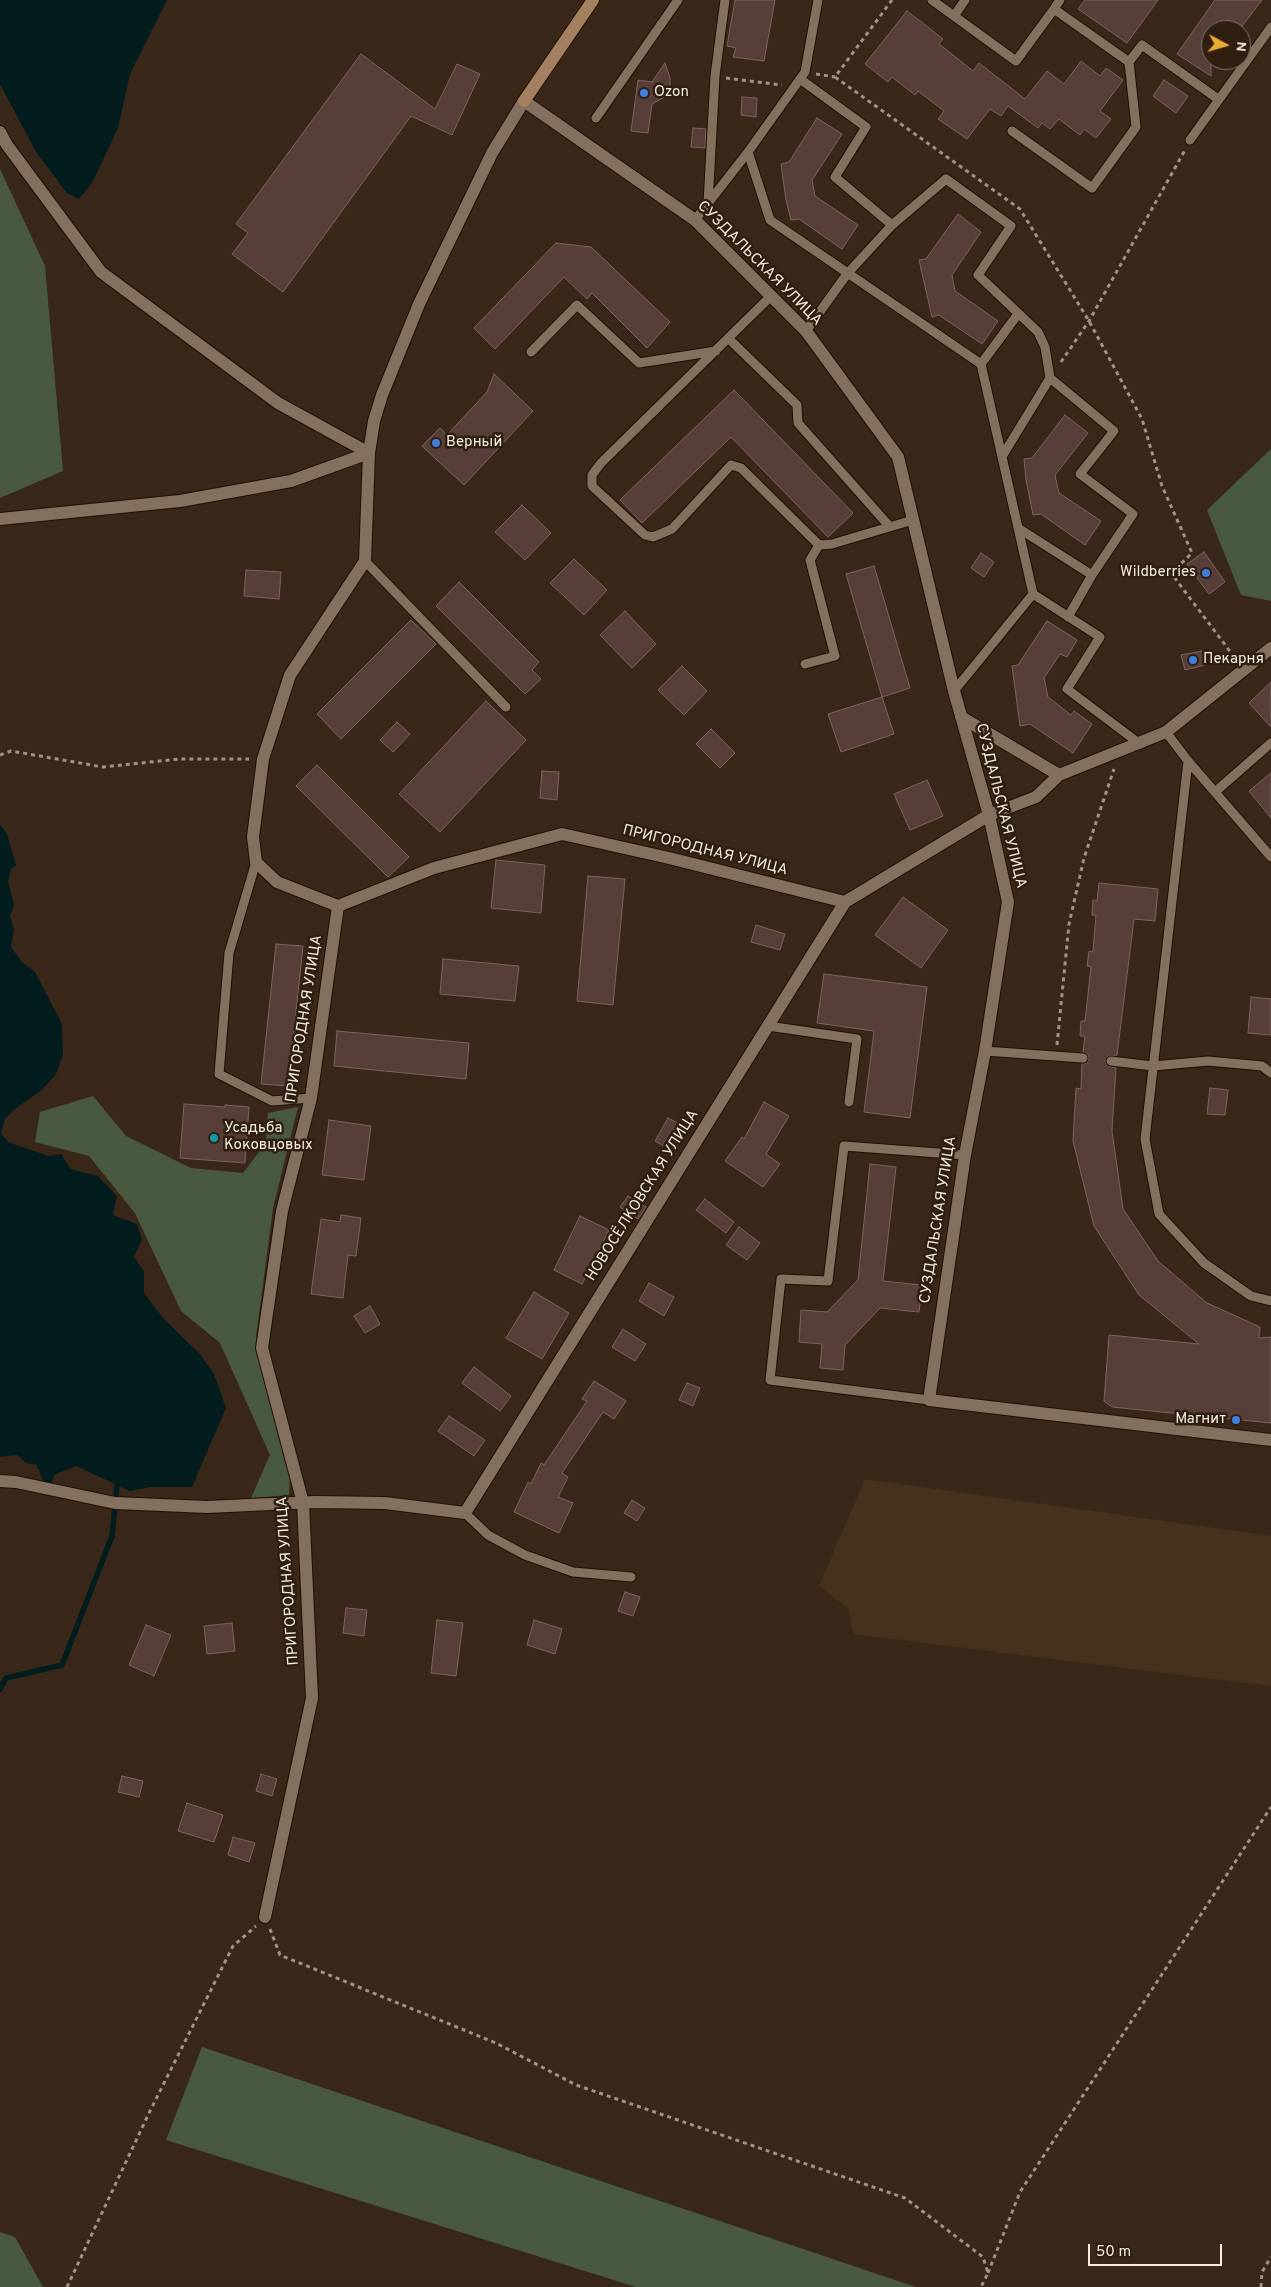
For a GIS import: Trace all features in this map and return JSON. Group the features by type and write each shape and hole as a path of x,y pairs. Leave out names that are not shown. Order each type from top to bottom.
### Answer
{"street":[{"path":"338,906 277,882 256,862 254,837 263,759 290,675 365,561 369,453 374,421 382,395 419,304 492,153 524,101 593,0"},
{"name":"СУЗДАЛЬСКАЯ УЛИЦА","path":"524,101 695,220 806,330 898,457 954,691 989,815 1008,902 985,1050 965,1155 928,1400"},
{"path":"0,132 7,145 102,272 278,403 369,453"},
{"path":"0,519 180,502 290,481 369,453"},
{"path":"961,716 1060,775 1166,732 1271,648"},
{"name":"НОВОСЁЛКОВСКАЯ УЛИЦА","path":"465,1513 845,902 989,815 1036,797 1060,775"},
{"name":"ПРИГОРОДНАЯ УЛИЦА","path":"266,1917 312,1698 303,1503 262,1348 282,1211 311,1098 338,906 434,868 562,834 669,858 845,902"},
{"path":"928,1400 1271,1440"},
{"path":"0,1481 16,1482 115,1503 207,1507 303,1503 385,1503 465,1513"}],"lane":[{"path":"596,118 678,0"},
{"path":"708,203 715,76 725,0"},
{"path":"695,220 748,152 800,79 818,0"},
{"path":"932,0 1016,61 1060,0"},
{"path":"954,16 965,0"},
{"path":"1054,9 1129,62"},
{"path":"1190,140 1271,27"},
{"path":"1012,131 1092,188 1136,127 1129,62 1142,45 1218,99"},
{"path":"800,79 866,127 835,177 892,225"},
{"path":"748,152 770,220 981,364 1033,594 1100,637 1067,689 1140,744"},
{"path":"806,330 847,274 892,225 946,180 1011,226 978,275 1038,332 1046,347 1050,378 1002,454"},
{"path":"771,296 601,463 592,475 592,486 645,535 653,537 672,529 731,465 736,465 819,545 832,544 913,520"},
{"path":"531,352 577,305 639,362 716,351"},
{"path":"981,364 1018,314"},
{"path":"728,338 797,405 798,423 890,527"},
{"path":"1050,378 1114,431 1080,474 1132,514 1092,575 1068,617"},
{"path":"1018,528 1092,575"},
{"path":"805,664 835,656 810,560 819,545"},
{"path":"365,561 506,707"},
{"path":"954,691 1033,594"},
{"path":"1166,732 1188,761 1271,857"},
{"path":"1215,792 1271,743"},
{"path":"1188,761 1145,1139 1159,1214 1204,1263 1251,1296 1271,1301"},
{"path":"256,862 229,953 219,1074 272,1101 311,1098"},
{"path":"768,1026 856,1039 849,1102"},
{"path":"985,1050 1082,1058"},
{"path":"1111,1061 1154,1066 1208,1061 1262,1066 1271,1072"},
{"path":"928,1400 770,1380 781,1279 828,1281 844,1146 965,1155"},
{"path":"465,1513 488,1535 525,1555 573,1572 631,1577"}],"path":[{"path":"835,77 892,0"},
{"path":"715,76 800,79 835,77 1020,209 1089,321 1142,419 1162,486 1192,553 1171,572 1238,661"},
{"path":"1050,378 1089,321 1190,140"},
{"path":"0,756 11,750 103,767 180,759 263,759"},
{"path":"1056,1056 1069,924 1084,858 1120,752"},
{"path":"981,2287 1020,2192 1271,1807"},
{"path":"68,2287 149,2113 232,1946 266,1917 280,1955 496,2043 576,2084 905,2198 983,2257 988,2273"},
{"path":"1261,2287 1262,2272 1271,2257"}],"shaded area":[{"path":"865,1479 1271,1536 1271,1686 853,1634 849,1609 819,1586"}],"green space":[{"path":"0,169 45,266 63,471 0,498"},
{"path":"1271,449 1271,601 1241,595 1207,510"},
{"path":"93,1096 126,1136 191,1168 243,1173 266,1143 268,1113 298,1107 273,1208 256,1337 290,1470 289,1495 251,1498 270,1455 220,1343 181,1311 135,1213 89,1156 35,1142 40,1112"},
{"path":"202,2047 916,2287 636,2287 166,2140"},
{"path":"0,2232 15,2237 43,2287 0,2287"}],"water":[{"path":"0,0 167,0 130,74 118,128 92,183 79,199 67,193 36,152 0,84"},
{"path":"0,824 7,834 16,865 11,869 8,881 14,905 10,916 14,930 11,947 22,962 35,972 62,1024 63,1055 56,1074 42,1090 15,1109 5,1119 1,1133 8,1142 48,1156 61,1154 71,1169 98,1176 117,1196 113,1215 137,1224 142,1239 134,1257 144,1271 144,1293 164,1319 200,1354 214,1374 226,1408 192,1487 151,1487 130,1491 76,1466 54,1475 52,1483 43,1481 37,1465 26,1463 17,1455 0,1457"}],"building":[{"path":"735,0 775,0 764,61 733,57 736,48 727,46"},
{"path":"1085,0 1158,0 1127,43 1078,9"},
{"path":"1215,0 1262,0 1247,20 1201,20 1201,70 1177,54"},
{"path":"907,11 943,39 939,44 973,71 979,63 1025,99 1047,71 1064,84 1081,61 1100,76 1106,68 1123,80 1100,111 1111,119 1096,138 1084,129 1080,135 1059,119 1050,129 1042,123 1038,128 1008,106 1001,116 990,109 967,139 938,119 944,111 918,91 915,95 892,77 888,82 865,64"},
{"path":"361,54 435,109 457,64 480,74 452,135 411,116 283,292 232,254 248,233 236,224"},
{"path":"665,63 670,78 670,86 663,98 652,104 648,133 631,131 638,80 652,82"},
{"path":"1202,70 1211,70 1211,76"},
{"path":"1164,80 1188,96 1176,113 1153,96"},
{"path":"742,97 757,98 756,117 741,115"},
{"path":"817,118 842,134 812,180 815,196 858,225 842,249 799,219 791,220 786,200 781,164 789,162"},
{"path":"693,128 706,129 705,148 691,147"},
{"path":"958,214 981,232 952,275 955,291 998,321 982,344 939,315 932,317 919,260 926,259"},
{"path":"556,243 591,247 670,322 647,348 592,293 587,299 564,277 495,349 474,328"},
{"path":"494,374 533,411 464,485 422,446 440,428 447,435 487,392"},
{"path":"734,390 853,513 828,537 731,437 642,523 620,500"},
{"path":"1065,415 1088,433 1055,475 1059,493 1101,521 1085,545 1041,514 1033,515 1026,480 1024,459 1032,458"},
{"path":"522,505 551,533 525,560 495,532"},
{"name":"Wildberries","path":"1204,552 1225,582 1209,594 1187,564"},
{"path":"981,553 994,562 984,577 971,568"},
{"path":"574,559 607,590 584,615 550,583"},
{"path":"874,566 910,688 882,697 846,574"},
{"path":"246,570 281,572 279,599 244,596"},
{"path":"459,582 539,662 532,670 541,679 525,694 436,606"},
{"path":"625,611 656,644 632,668 600,635"},
{"path":"411,620 436,644 341,739 317,714"},
{"path":"1047,621 1077,640 1067,657 1060,654 1044,678 1048,697 1071,715 1074,711 1092,724 1073,753 1030,724 1020,726 1012,666 1018,665"},
{"path":"1202,651 1205,665 1185,670 1181,655"},
{"path":"682,666 707,691 684,715 658,690"},
{"path":"1271,682 1271,727 1249,703"},
{"path":"882,697 894,734 841,752 828,714"},
{"path":"486,701 526,740 440,832 399,794"},
{"path":"397,722 410,734 393,752 380,740"},
{"path":"711,729 735,753 720,768 696,744"},
{"path":"317,765 409,857 388,877 296,786"},
{"path":"542,771 559,772 557,800 540,798"},
{"path":"1271,773 1271,818 1249,791"},
{"path":"927,780 943,816 910,830 894,794"},
{"path":"496,860 545,865 541,913 491,908"},
{"path":"588,876 625,879 613,1005 577,1001"},
{"path":"1099,883 1158,889 1155,921 1134,919 1117,1055 1108,1056 1105,1061 1108,1066 1116,1068 1112,1131 1123,1209 1158,1261 1207,1303 1260,1327 1259,1338 1271,1337 1271,1423 1112,1407 1104,1401 1109,1335 1199,1344 1139,1295 1094,1226 1073,1141 1076,1088 1081,1089 1082,1064 1086,1063 1089,1059 1088,1055 1083,1052 1085,1036 1080,1036 1081,1021 1085,1021 1091,967 1087,966 1089,951 1093,952 1096,915 1092,915 1093,900 1097,901"},
{"path":"903,897 948,930 921,968 875,935"},
{"path":"756,925 785,934 780,950 751,942"},
{"path":"276,944 303,946 288,1086 261,1084"},
{"path":"443,959 519,966 515,1001 440,994"},
{"path":"824,974 927,987 910,1118 864,1112 874,1031 817,1023"},
{"path":"1251,997 1271,999 1271,1035 1248,1033"},
{"path":"337,1031 469,1043 466,1079 334,1066"},
{"path":"1210,1088 1228,1090 1225,1115 1207,1114"},
{"path":"764,1102 789,1116 766,1154 780,1164 763,1187 725,1161 742,1137 744,1139"},
{"name":"Усадьба Коковцовых","path":"184,1104 249,1107 245,1163 180,1158"},
{"path":"668,1118 687,1128 674,1152 655,1141"},
{"path":"329,1120 371,1126 364,1180 322,1175"},
{"path":"870,1164 896,1167 883,1281 922,1285 919,1312 880,1308 845,1345 843,1370 820,1368 822,1344 799,1342 801,1310 827,1312 858,1280"},
{"path":"628,1196 646,1207 638,1219 620,1207"},
{"path":"705,1199 734,1222 726,1233 696,1210"},
{"path":"341,1215 361,1218 356,1256 348,1255 343,1298 311,1294 321,1219 340,1222"},
{"path":"580,1216 609,1230 582,1284 554,1270"},
{"path":"739,1227 760,1243 747,1260 726,1245"},
{"path":"649,1283 674,1297 664,1316 639,1301"},
{"path":"534,1292 569,1313 542,1359 506,1338"},
{"path":"370,1306 380,1324 365,1333 354,1316"},
{"path":"623,1329 646,1344 635,1361 612,1347"},
{"path":"474,1367 511,1396 500,1411 462,1383"},
{"path":"594,1381 626,1401 614,1419 603,1412 562,1473 568,1477 558,1497 573,1503 559,1533 514,1512 528,1482 531,1484 541,1463 544,1465 587,1401 582,1399"},
{"path":"687,1383 700,1388 693,1406 679,1400"},
{"path":"449,1416 485,1440 474,1456 438,1431"},
{"path":"632,1500 645,1508 637,1521 624,1513"},
{"path":"625,1592 640,1597 633,1616 618,1611"},
{"path":"346,1608 367,1610 364,1636 343,1633"},
{"path":"437,1620 463,1623 456,1676 431,1673"},
{"path":"534,1620 562,1629 555,1654 527,1645"},
{"path":"232,1623 235,1651 207,1654 204,1626"},
{"path":"146,1625 171,1635 154,1676 129,1665"},
{"path":"261,1774 277,1779 272,1796 256,1791"},
{"path":"122,1776 143,1781 139,1797 118,1792"},
{"path":"187,1803 223,1815 214,1842 178,1831"},
{"path":"233,1837 255,1843 249,1862 228,1855"}],"waterway":[{"path":"0,1689 6,1678 62,1665 112,1536 117,1485"}],"place":[{"name":"Ozon","path":"644,93"},
{"name":"Верный","path":"436,443"},
{"name":"Wildberries","path":"1206,573"},
{"name":"Пекарня","path":"1193,660"},
{"name":"Усадьба Коковцовых","path":"214,1138"},
{"name":"Магнит","path":"1236,1420"}]}
